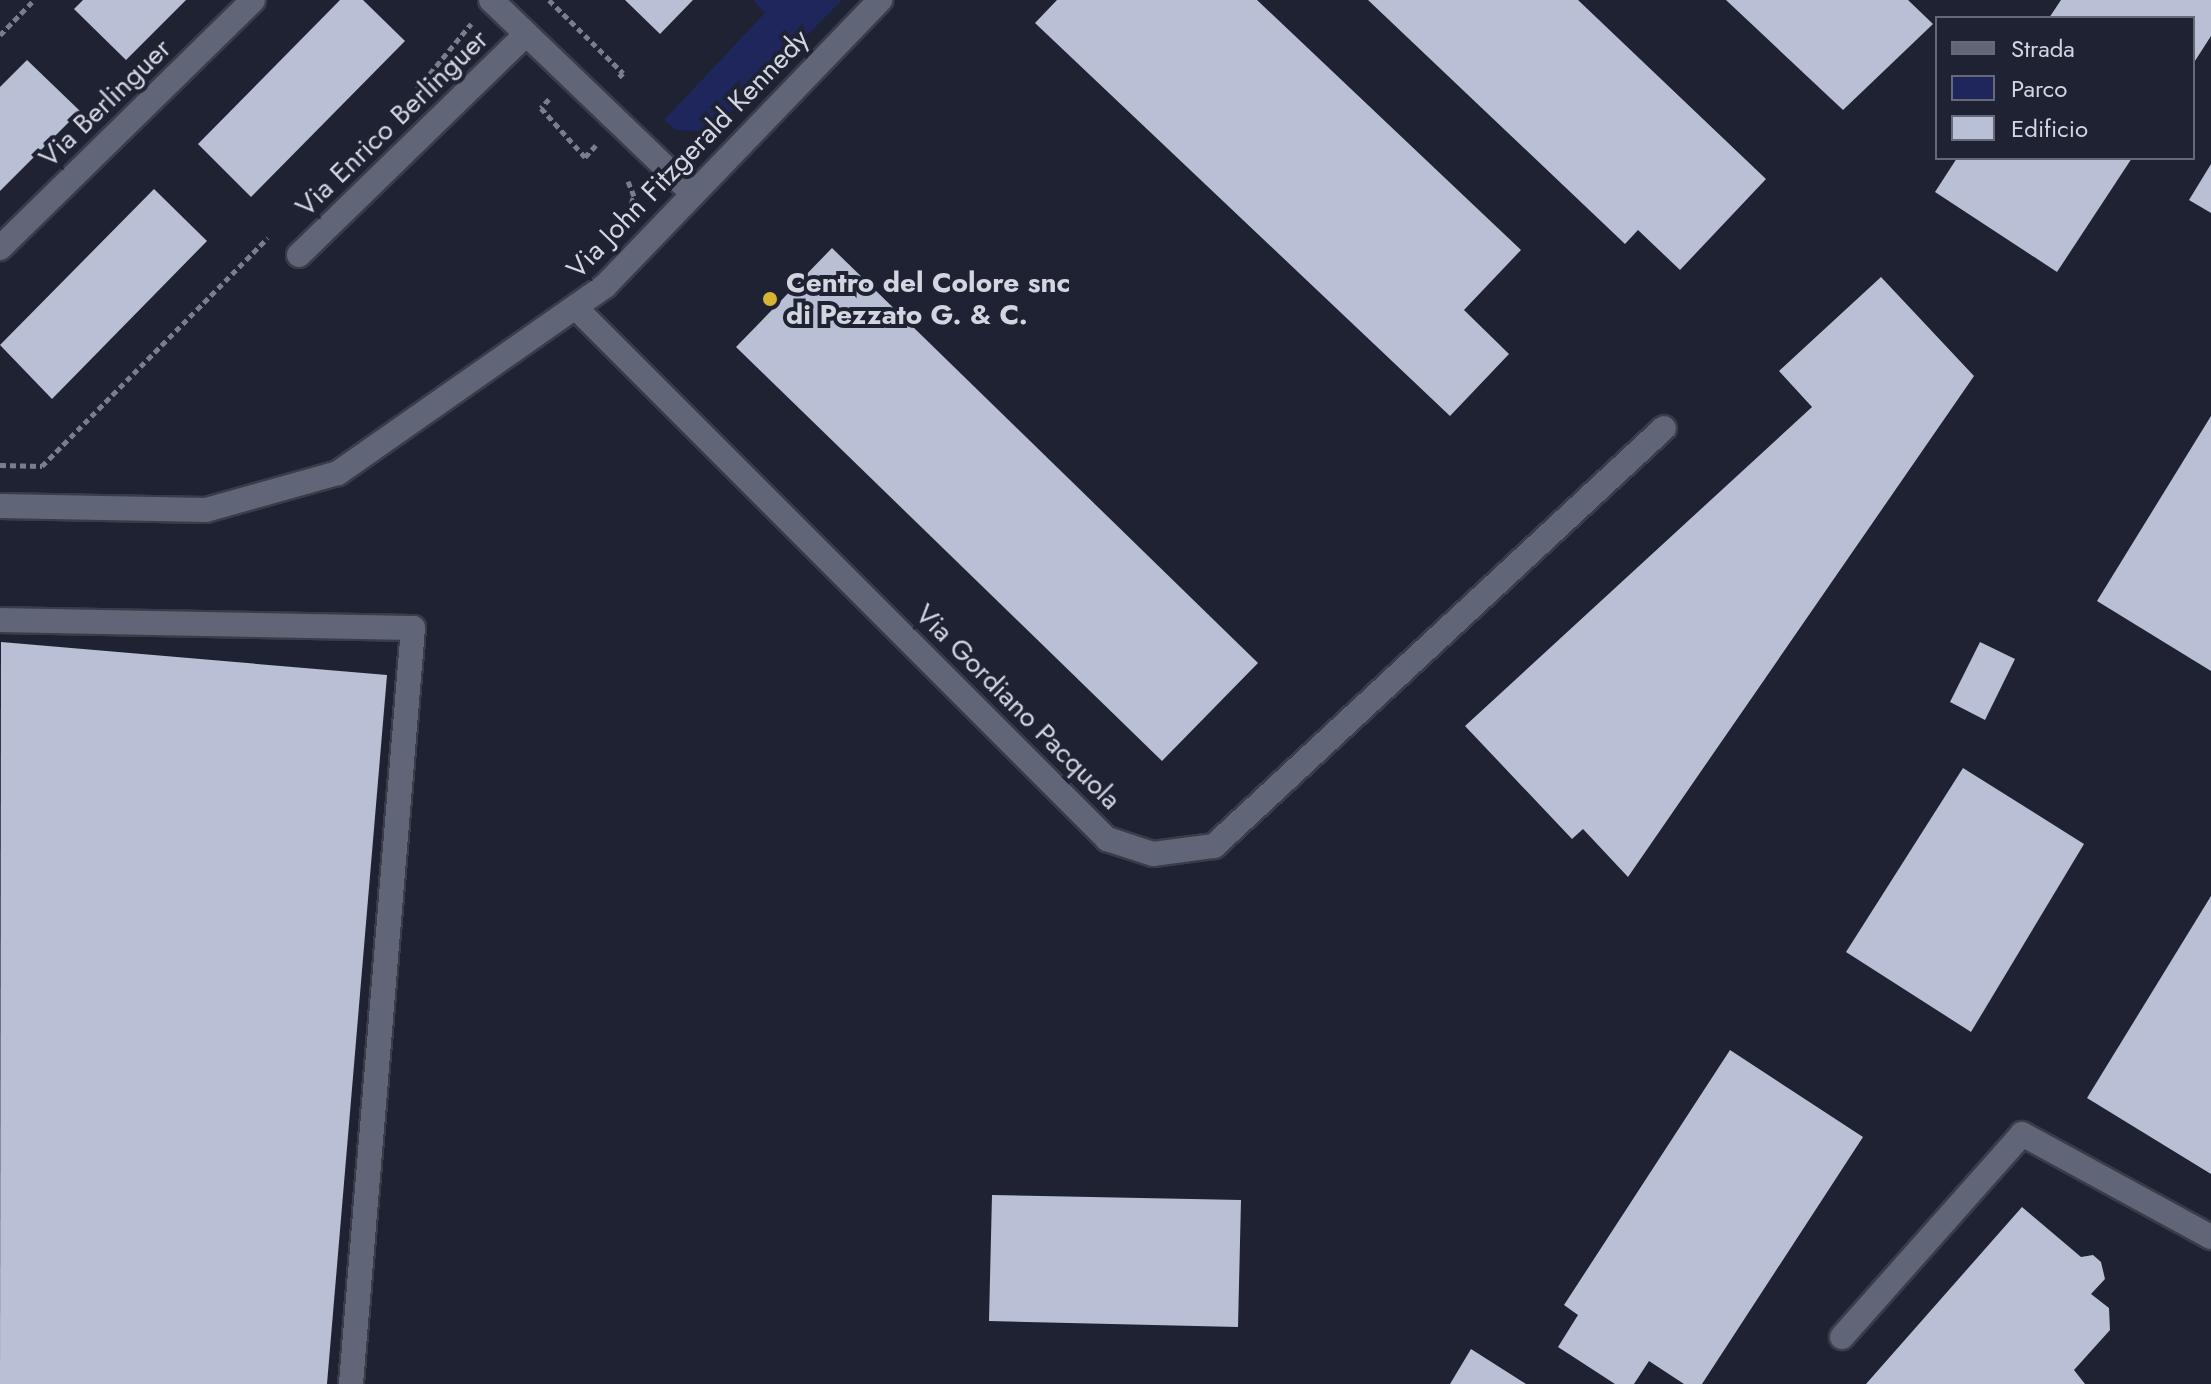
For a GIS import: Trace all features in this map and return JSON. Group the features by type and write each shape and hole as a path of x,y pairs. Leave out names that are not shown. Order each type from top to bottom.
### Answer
{"street":[{"name":"Via Berlinguer","path":"0,248 253,0"},
{"name":"Via Enrico Berlinguer","path":"491,0 693,194"},
{"name":"Via John Fitzgerald Kennedy","path":"0,506 206,510 338,473 577,309 880,0"},
{"name":"Via Enrico Berlinguer","path":"299,255 526,34"},
{"name":"Via Gordiano Pacquola","path":"577,309 1107,839 1153,854 1214,846 1664,428"},
{"path":"0,620 413,628 351,1384"},
{"path":"1842,1337 2022,1134 2211,1237"}],"path":[{"path":"0,35 34,0"},
{"path":"549,0 623,73 614,84"},
{"path":"446,60 472,86"},
{"path":"546,92 553,96 541,108 585,157 599,143 610,153"},
{"path":"623,226 634,196 626,174"},
{"path":"0,465 42,466"}],"green space":[{"path":"753,0 842,0 727,116 702,131 676,130 664,120 765,13"}],"building":[{"path":"83,0 186,0 126,60 74,9"},
{"path":"340,0 363,0 405,41 251,197 198,144"},
{"path":"625,0 693,0 660,34"},
{"path":"1057,0 1257,0 1521,250 1464,310 1509,354 1450,416 1035,23"},
{"path":"1368,0 1578,0 1766,179 1680,270 1638,230 1625,244"},
{"path":"1726,0 1908,0 1933,24 1843,110"},
{"path":"2061,0 2211,0 2211,36 2195,61 2195,16 2050,16"},
{"path":"27,60 80,111 0,191 0,87"},
{"path":"1956,160 2131,160 2057,272 1935,192"},
{"path":"2211,164 2211,213 2189,200"},
{"path":"154,189 207,241 52,399 0,345"},
{"path":"832,248 1258,663 1162,761 736,347"},
{"path":"1881,277 1974,376 1628,877 1583,829 1572,839 1465,726 1812,407 1779,371"},
{"path":"2211,416 2211,671 2097,601"},
{"path":"1,642 387,675 327,1384 0,1384"},
{"path":"1980,642 2015,659 1985,720 1950,702"},
{"path":"1963,768 2084,844 1971,1032 1846,952"},
{"path":"2211,896 2211,1174 2087,1098"},
{"path":"1730,1050 1863,1137 1702,1384 1684,1384 1649,1361 1634,1384 1615,1384 1558,1347 1578,1315 1564,1305"},
{"path":"992,1195 1241,1200 1238,1327 989,1321"},
{"path":"2022,1207 2081,1257 2093,1255 2101,1262 2105,1279 2091,1294 2109,1308 2110,1330 2074,1370 2085,1384 1866,1384"},
{"path":"1471,1349 1526,1384 1450,1384"}],"place":[{"name":"Centro del Colore snc di Pezzato G. & C.","path":"770,299"}]}
